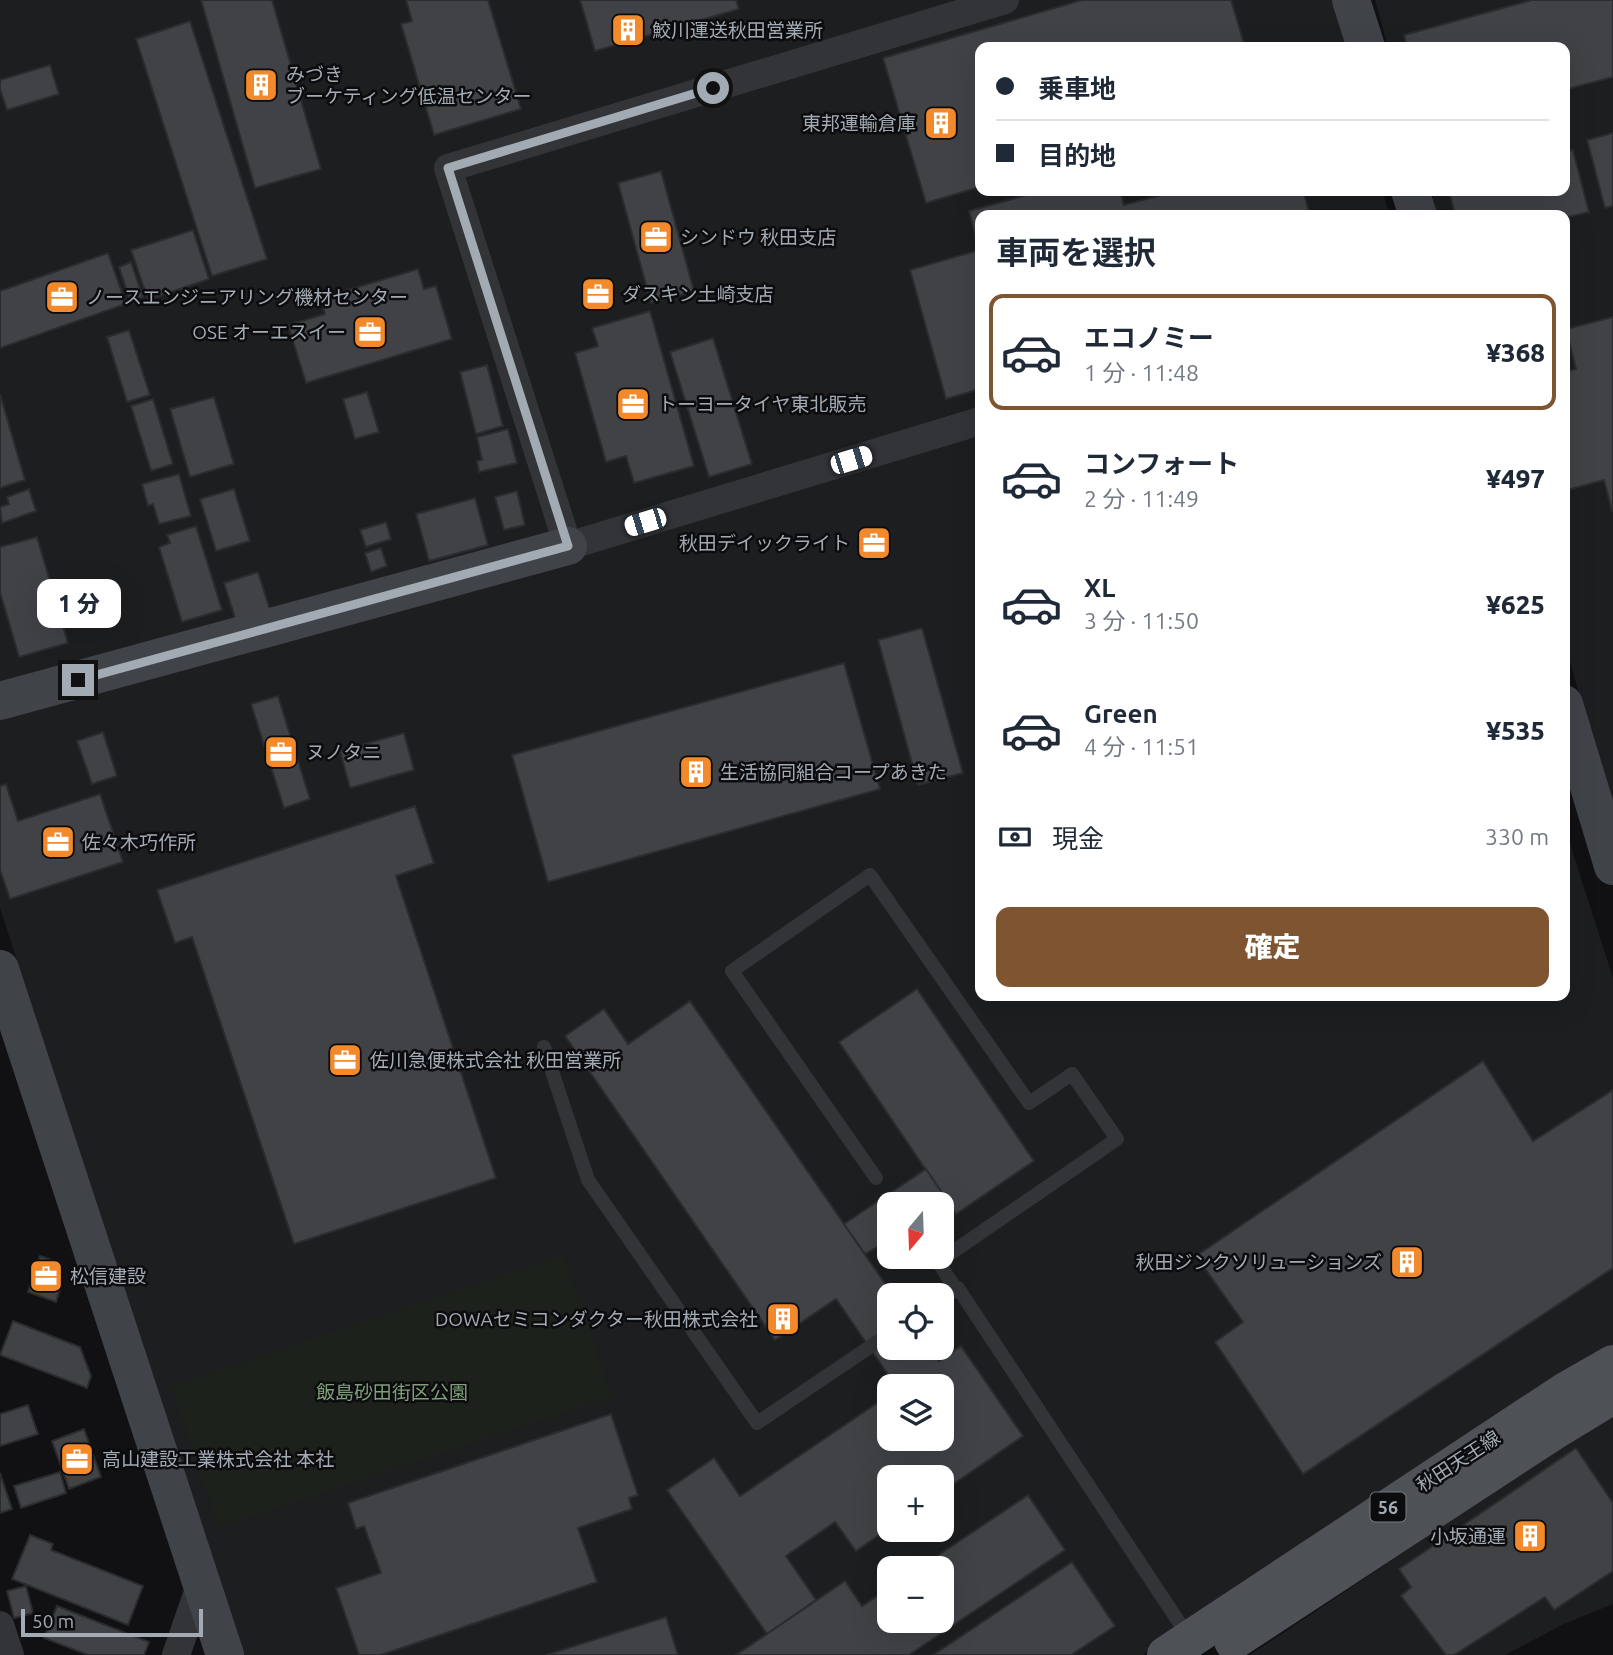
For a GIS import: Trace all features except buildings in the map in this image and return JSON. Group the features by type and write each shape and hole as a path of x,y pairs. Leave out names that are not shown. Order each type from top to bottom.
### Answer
{"main road":[{"name":"秋田天王線","path":"1192,1651 1542,1406 1613,1364"},
{"name":"秋田天王線","path":"1192,1651 1613,1395"}],"street":[{"path":"568,546 448,168 1005,0"},
{"path":"1351,0 1364,42"},
{"path":"0,701 568,546 975,423"},
{"path":"1570,724 1613,866"},
{"path":"0,969 225,1655"},
{"path":"176,1655 201,1583"},
{"path":"0,1625 10,1655"}],"lane":[{"path":"876,1178 732,971 870,876 1029,1103 1072,1074 1117,1139 938,1262 966,1299 1192,1651"},
{"path":"544,1048 588,1180 757,1423 877,1342"}],"shaded area":[{"path":"0,0 1333,0 1345,42 975,42 975,196 1384,196 1388,210 975,210 975,1001 1570,1001 1570,844 1613,978 1613,1350 1388,1490 1143,1655 242,1655 0,908"},
{"path":"1375,0 1613,0 1613,810 1570,662 1570,210 1437,210 1432,196 1570,196 1570,42 1387,42"},
{"path":"1613,1418 1613,1604 1564,1624 1505,1655 1250,1655 1563,1446"}],"green space":[{"name":"飯島砂田街区公園","path":"564,1255 612,1397 219,1528 171,1386"}],"place":[{"name":"鮫川運送秋田営業所","path":"628,30"},
{"name":"みづき ブーケティング低温センター","path":"261,85"},
{"name":"東邦運輸倉庫","path":"941,123"},
{"name":"シンドウ 秋田支店","path":"656,237"},
{"name":"ダスキン土崎支店","path":"598,294"},
{"name":"ノースエンジニアリング機材センター","path":"62,297"},
{"name":"OSE オーエスイー","path":"370,332"},
{"name":"トーヨータイヤ東北販売","path":"633,404"},
{"name":"秋田デイックライト","path":"874,543"},
{"name":"ヌノタニ","path":"281,752"},
{"name":"生活協同組合コープあきた","path":"696,772"},
{"name":"佐々木巧作所","path":"58,842"},
{"name":"佐川急便株式会社 秋田営業所","path":"345,1060"},
{"name":"秋田ジンクソリューションズ","path":"1407,1262"},
{"name":"松信建設","path":"46,1276"},
{"name":"DOWAセミコンダクター秋田株式会社","path":"783,1319"},
{"name":"高山建設工業株式会社 本社","path":"77,1459"},
{"name":"小坂通運","path":"1530,1536"}],"route":[{"path":"78,680 568,546 448,168 713,88"}]}
